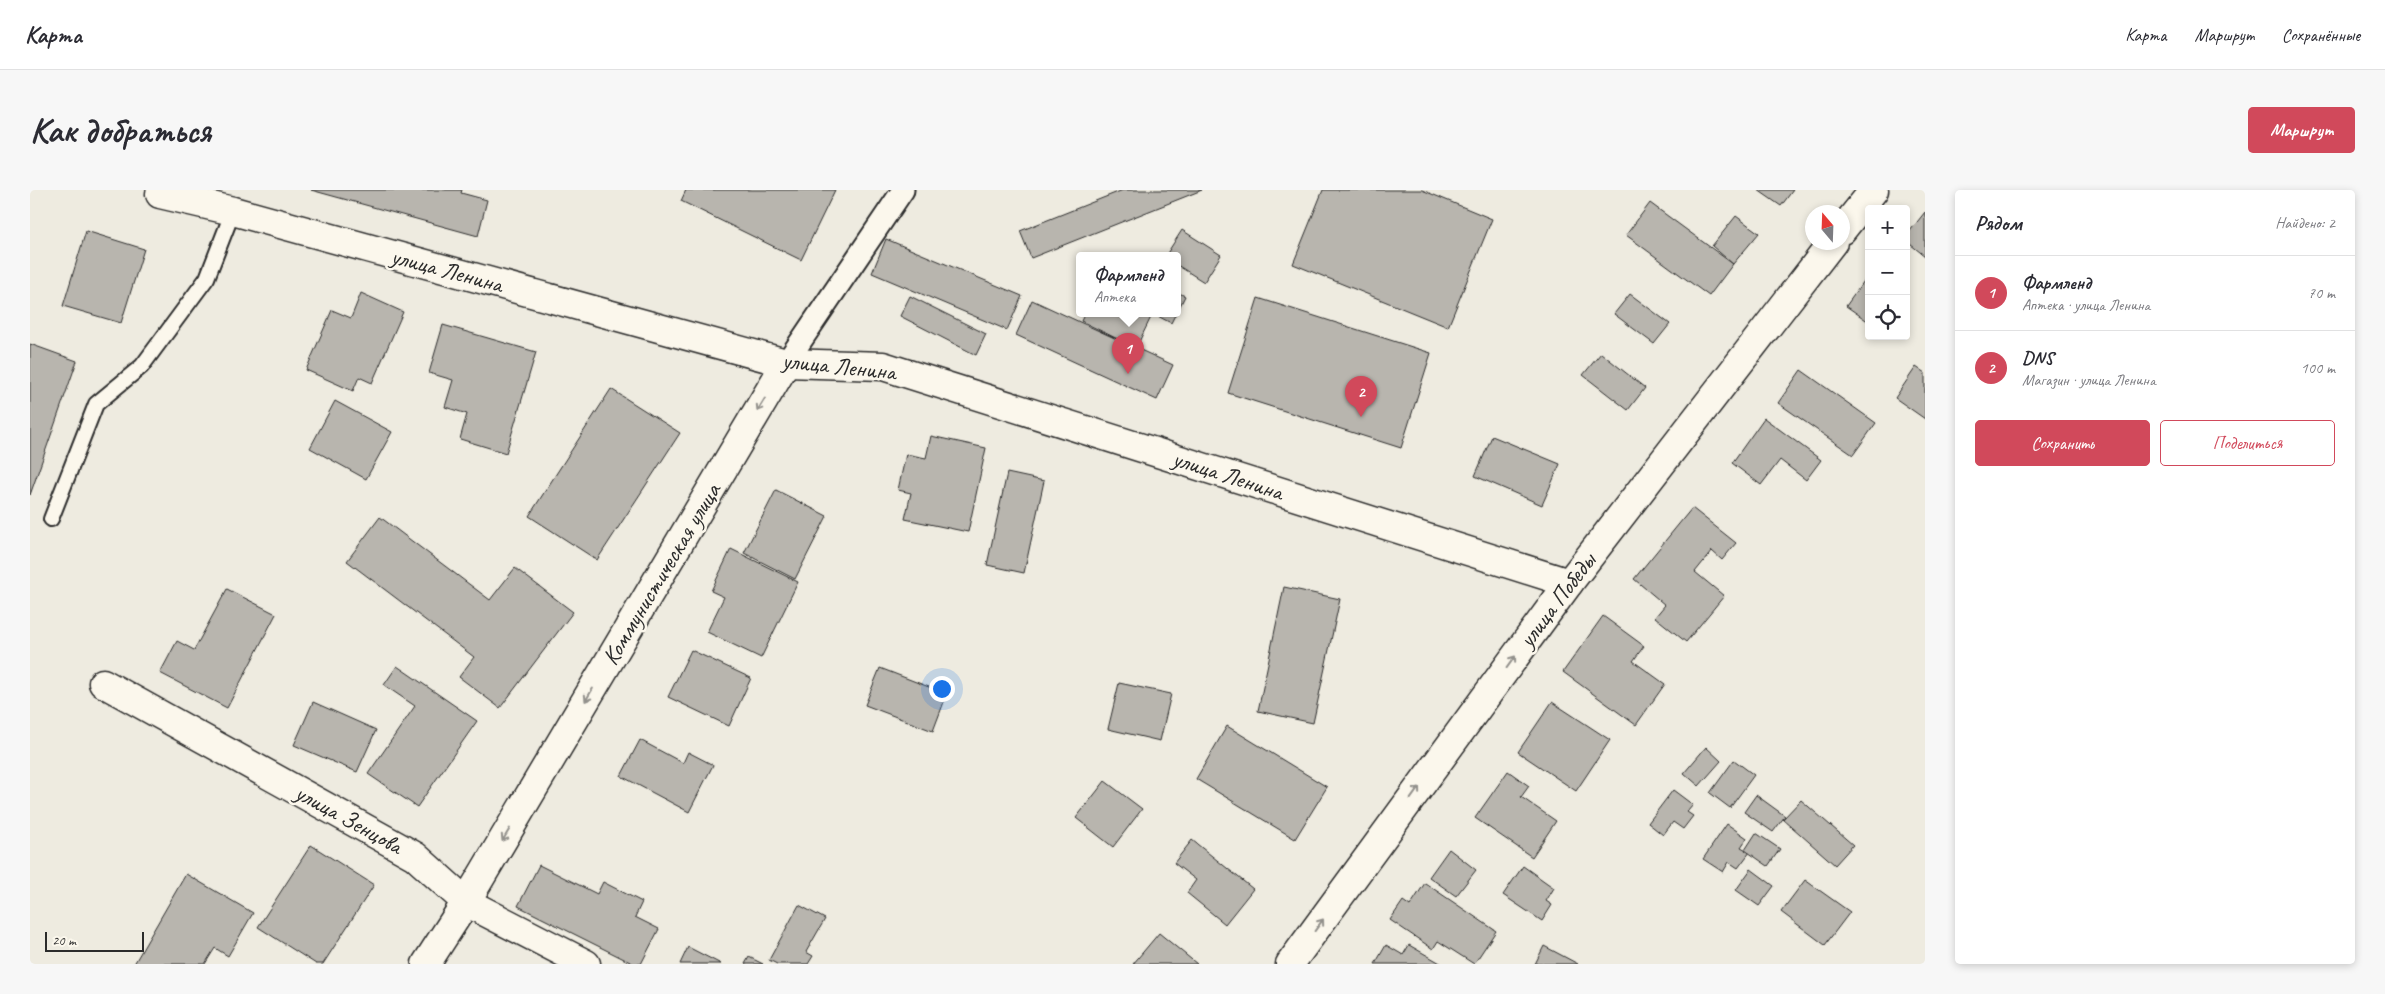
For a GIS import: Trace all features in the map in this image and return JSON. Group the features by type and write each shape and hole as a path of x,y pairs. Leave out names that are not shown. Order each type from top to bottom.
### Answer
{"street":[{"name":"Коммунистическая улица","path":"426,964 466,902 786,363 904,190"},
{"path":"1850,220 1874,190"},
{"name":"улица Ленина","path":"160,192 786,363 883,366 1569,583"},
{"name":"улица Победы","path":"1290,964 1569,583 1827,250"},
{"name":"улица Зенцова","path":"103,683 415,856 466,902 586,964"}],"lane":[{"path":"51,519 96,404 142,366 207,278 233,211"}],"building":[{"path":"311,190 462,190 461,193 487,200 478,236"},
{"path":"686,190 835,190 801,260 681,201"},
{"path":"1123,190 1202,190 1031,258 1020,231"},
{"path":"1323,190 1422,190 1492,219 1448,327 1293,264"},
{"path":"1758,190 1793,190 1781,206"},
{"path":"1650,203 1733,264 1709,296 1626,235"},
{"path":"1925,212 1925,256 1910,244 1910,231"},
{"path":"1736,216 1759,233 1733,264 1712,246"},
{"path":"1182,230 1221,255 1204,282 1181,268 1181,252 1168,252"},
{"path":"86,231 144,249 121,323 63,306"},
{"path":"886,239 1022,296 1007,330 872,273"},
{"path":"1865,280 1865,319 1846,306"},
{"path":"361,293 403,312 372,383 359,377 353,391 306,370 332,310 351,318"},
{"path":"1181,294 1185,296 1181,304"},
{"path":"1630,294 1670,324 1654,344 1614,314"},
{"path":"910,296 986,334 976,355 900,316"},
{"path":"1258,298 1431,353 1401,448 1228,393"},
{"path":"1032,300 1173,365 1157,400 1016,335"},
{"path":"1083,317 1151,317 1136,348 1081,321"},
{"path":"1160,317 1174,317 1171,323"},
{"path":"443,325 536,352 506,453 460,439 467,414 445,407 453,380 429,373"},
{"path":"30,344 77,361 30,495"},
{"path":"1601,353 1645,388 1628,410 1583,375"},
{"path":"1916,367 1925,373 1925,419 1895,398"},
{"path":"1801,370 1876,423 1853,455 1778,403"},
{"path":"611,389 680,433 597,560 529,516"},
{"path":"335,401 392,432 366,479 310,448"},
{"path":"1764,418 1821,460 1806,480 1780,460 1761,485 1732,463"},
{"path":"931,436 986,448 968,532 905,519 911,493 898,490 906,454 926,458"},
{"path":"1492,436 1560,464 1542,505 1475,476"},
{"path":"1007,473 1044,481 1024,573 987,565"},
{"path":"776,490 827,516 795,579 744,553"},
{"path":"1692,508 1736,543 1722,560 1712,551 1695,572 1724,596 1686,642 1655,617 1665,605 1634,579"},
{"path":"380,517 490,600 515,568 573,612 500,708 459,677 474,657 347,561"},
{"path":"731,549 798,582 761,658 707,632 724,597 711,591"},
{"path":"1284,587 1340,599 1313,723 1258,711"},
{"path":"227,589 276,614 227,708 160,673 177,641 194,650"},
{"path":"1603,616 1644,646 1633,661 1665,684 1636,725 1563,672"},
{"path":"691,650 751,678 729,726 668,697"},
{"path":"397,666 477,721 417,807 368,774 415,706 384,685"},
{"path":"880,668 947,694 933,731 865,705"},
{"path":"1119,683 1171,694 1160,741 1108,729"},
{"path":"313,702 376,730 357,772 294,745"},
{"path":"1552,702 1610,740 1576,791 1518,752"},
{"path":"1227,726 1327,787 1295,839 1196,779"},
{"path":"640,740 683,763 688,752 713,765 689,812 621,776"},
{"path":"1706,747 1721,761 1699,786 1684,773"},
{"path":"1734,760 1754,775 1730,808 1710,793"},
{"path":"1508,771 1529,786 1521,797 1556,821 1532,857 1475,818"},
{"path":"1105,781 1142,809 1113,847 1076,818"},
{"path":"1673,790 1693,805 1687,812 1693,816 1683,829 1673,822 1663,835 1648,823"},
{"path":"1756,795 1785,816 1773,832 1744,812"},
{"path":"1801,800 1853,845 1835,865 1783,819"},
{"path":"1727,824 1747,838 1741,847 1750,852 1738,868 1729,862 1723,872 1703,859"},
{"path":"1756,833 1780,849 1768,866 1745,850"},
{"path":"1192,840 1253,889 1225,924 1187,893 1196,880 1174,863"},
{"path":"311,845 374,885 323,964 316,964 258,927"},
{"path":"1449,849 1476,870 1456,896 1429,877"},
{"path":"539,865 597,894 603,882 642,902 635,917 659,929 641,964 634,964 518,906"},
{"path":"1523,866 1554,888 1546,901 1552,905 1542,921 1503,895"},
{"path":"1751,869 1774,886 1759,906 1736,890"},
{"path":"186,874 253,913 228,956 215,948 205,964 134,964"},
{"path":"1805,880 1850,912 1825,945 1781,912"},
{"path":"1425,883 1496,931 1474,964 1438,941 1433,949 1390,920 1403,901 1410,906"},
{"path":"799,905 825,919 806,952 813,956 808,964 777,964 769,960"},
{"path":"1159,933 1197,964 1133,964"},
{"path":"1386,945 1403,955 1409,945 1442,964 1375,964"},
{"path":"1544,946 1578,964 1535,964"},
{"path":"688,947 721,964 680,964"},
{"path":"749,957 763,964 745,964"}],"place":[{"name":"Фармленд","path":"1128,374"},
{"name":"DNS","path":"1361,417"}]}
